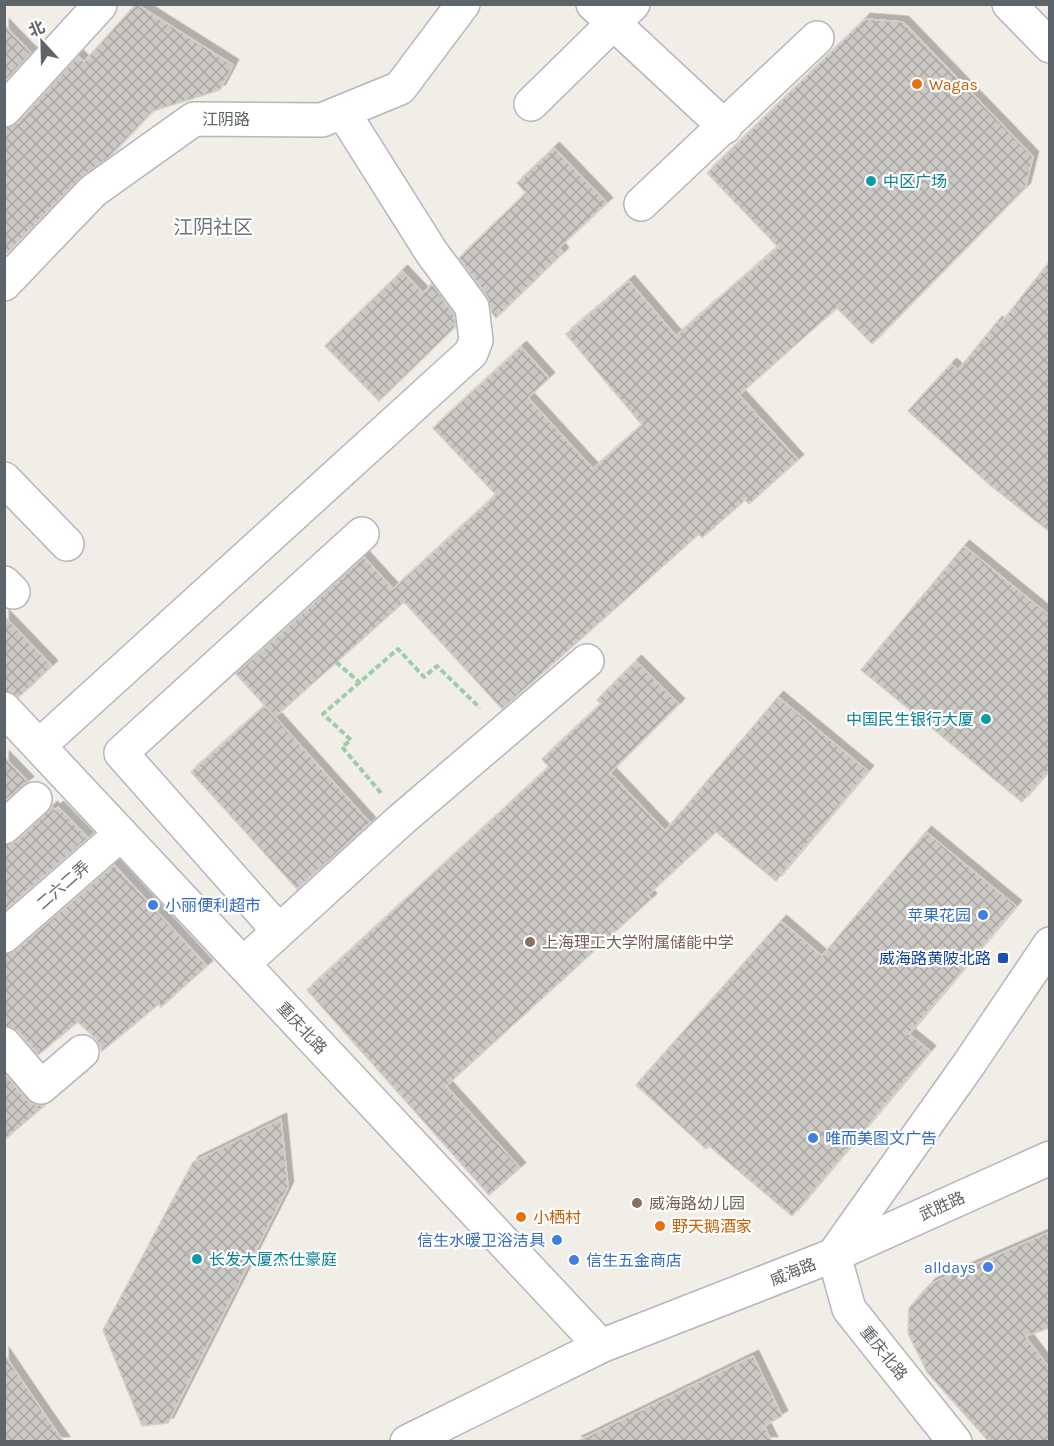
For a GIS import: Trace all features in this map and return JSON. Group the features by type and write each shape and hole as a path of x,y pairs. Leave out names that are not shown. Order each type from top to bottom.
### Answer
{"street":[{"name":"江阴路","path":"10,269 93,191 194,119 322,120 400,88 462,4"},
{"path":"1009,4 1050,46"},
{"path":"4,110 100,5"},
{"path":"531,104 613,11 725,127"},
{"path":"641,204 817,38"},
{"path":"39,746 471,353 476,340 472,307 432,253 343,112"},
{"path":"4,479 67,544"},
{"path":"279,931 121,753 362,534"},
{"path":"243,964 402,819 506,733 587,661"},
{"name":"重庆北路","path":"4,710 601,1346"},
{"path":"4,827 35,799"},
{"name":"二六二弄","path":"4,936 121,834"},
{"name":"威海路","path":"407,1442 601,1346 834,1255 969,1064 1050,944"},
{"path":"4,1044 41,1087 82,1052"},
{"name":"武胜路","path":"834,1255 1050,1158"},
{"name":"重庆北路","path":"834,1255 849,1309 955,1442"}],"path":[{"path":"402,819 342,747 351,740 323,714 398,649 424,677 437,666 506,733"},
{"path":"336,662 360,683"}],"building":[{"path":"136,4 233,65 220,90 153,111 109,157 80,178 4,256 4,128 18,123 78,56 84,62"},
{"path":"865,19 903,22 1033,157 1025,188 872,344 837,308 739,395 798,460 749,504 745,500 702,538 699,534 502,709 404,602 275,717 236,674 364,557 393,589 496,495 433,428 521,347 549,378 528,398 593,469 642,425 566,334 629,281 676,336 778,247 707,173"},
{"path":"4,25 31,53 4,82"},
{"path":"554,148 607,203 559,248 563,253 496,318 492,313 487,296 459,258 526,193 517,183"},
{"path":"1050,261 1050,532 991,486 908,411 951,364 958,370 997,322 1000,324"},
{"path":"402,271 423,293 432,284 454,314 455,327 379,401 325,346"},
{"name":"中国民生银行大厦","path":"964,546 1050,616 1050,769 1022,802 861,670"},
{"path":"4,616 52,666 19,697 4,691"},
{"path":"636,661 679,704 610,773 665,831 778,697 868,771 776,881 716,832 648,895 651,899 446,1086 520,1168 489,1195 307,990 549,767 542,759 601,704 597,700"},
{"path":"265,706 370,823 297,889 191,772"},
{"path":"4,757 28,782 4,801"},
{"path":"52,807 55,810 58,807 88,838 4,911 4,845 17,841"},
{"path":"926,832 1016,906 909,1034 930,1051 792,1216 709,1146 706,1149 636,1085 781,921 822,956"},
{"path":"114,865 207,966 161,1007 159,1004 102,1051 97,1040 78,1022 38,1055 18,1031 4,1026 4,954 16,950"},
{"path":"4,1073 27,1100 35,1105 45,1105 4,1140"},
{"name":"长发大厦杰仕豪庭","path":"281,1119 288,1187 168,1423 142,1426 103,1330 193,1162"},
{"path":"1050,1232 1050,1328 1025,1336 1050,1369 1050,1442 989,1442 927,1372 908,1333 909,1308 930,1284"},
{"path":"4,1354 41,1409 64,1442 4,1442"},
{"path":"753,1356 782,1416 764,1426 772,1442 576,1442"}],"place":[{"name":"Wagas","path":"917,84"},
{"name":"中区广场","path":"871,181"},
{"name":"中国民生银行大厦","path":"986,719"},
{"name":"小丽便利超市","path":"153,905"},
{"name":"苹果花园","path":"983,915"},
{"name":"上海理工大学附属储能中学","path":"530,942"},
{"name":"威海路黄陂北路","path":"1003,958"},
{"name":"唯而美图文广告","path":"813,1138"},
{"name":"威海路幼儿园","path":"637,1203"},
{"name":"小栖村","path":"521,1217"},
{"name":"野天鹅酒家","path":"660,1226"},
{"name":"信生水暧卫浴洁具","path":"557,1240"},
{"name":"长发大厦杰仕豪庭","path":"197,1259"},
{"name":"信生五金商店","path":"574,1260"},
{"name":"alldays","path":"988,1267"}],"district":[{"name":"江阴社区","path":"213,227"}]}
